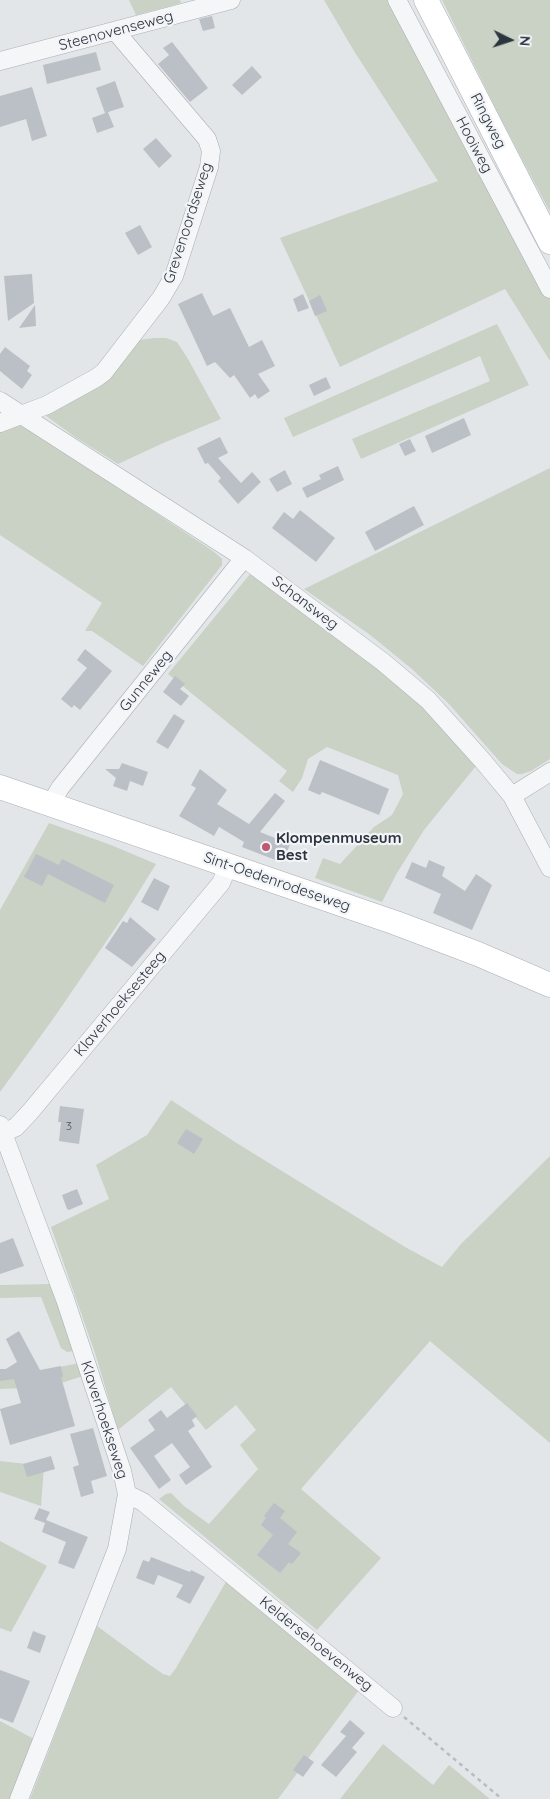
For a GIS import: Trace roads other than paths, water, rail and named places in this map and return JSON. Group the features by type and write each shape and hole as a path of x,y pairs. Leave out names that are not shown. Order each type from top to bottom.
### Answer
{"street":[{"name":"Steenovenseweg","path":"0,62 231,0"},
{"name":"Hooiweg","path":"397,0 550,289"},
{"name":"Ringweg","path":"426,0 550,242"},
{"name":"Grevenoordseweg","path":"0,423 47,405 104,372 161,298 174,276 209,167 210,151 207,139 116,32"},
{"name":"Schansweg","path":"0,401 244,558 383,662 428,700 512,796 550,868"},
{"name":"Gunneweg","path":"50,805 60,788 244,558"},
{"path":"512,796 550,772"},
{"name":"Sint-Oedenrodeseweg","path":"0,787 406,926 550,985"},
{"name":"Klaverhoeksesteeg","path":"2,1129 16,1127 30,1112 221,883 228,866"},
{"name":"Klaverhoekseweg","path":"2,1129 65,1299 122,1471 127,1494 117,1549 19,1799"},
{"name":"Keldersehoevenweg","path":"127,1494 143,1502 393,1708"}],"place":[{"name":"Klompenmuseum Best","path":"266,847"}]}
